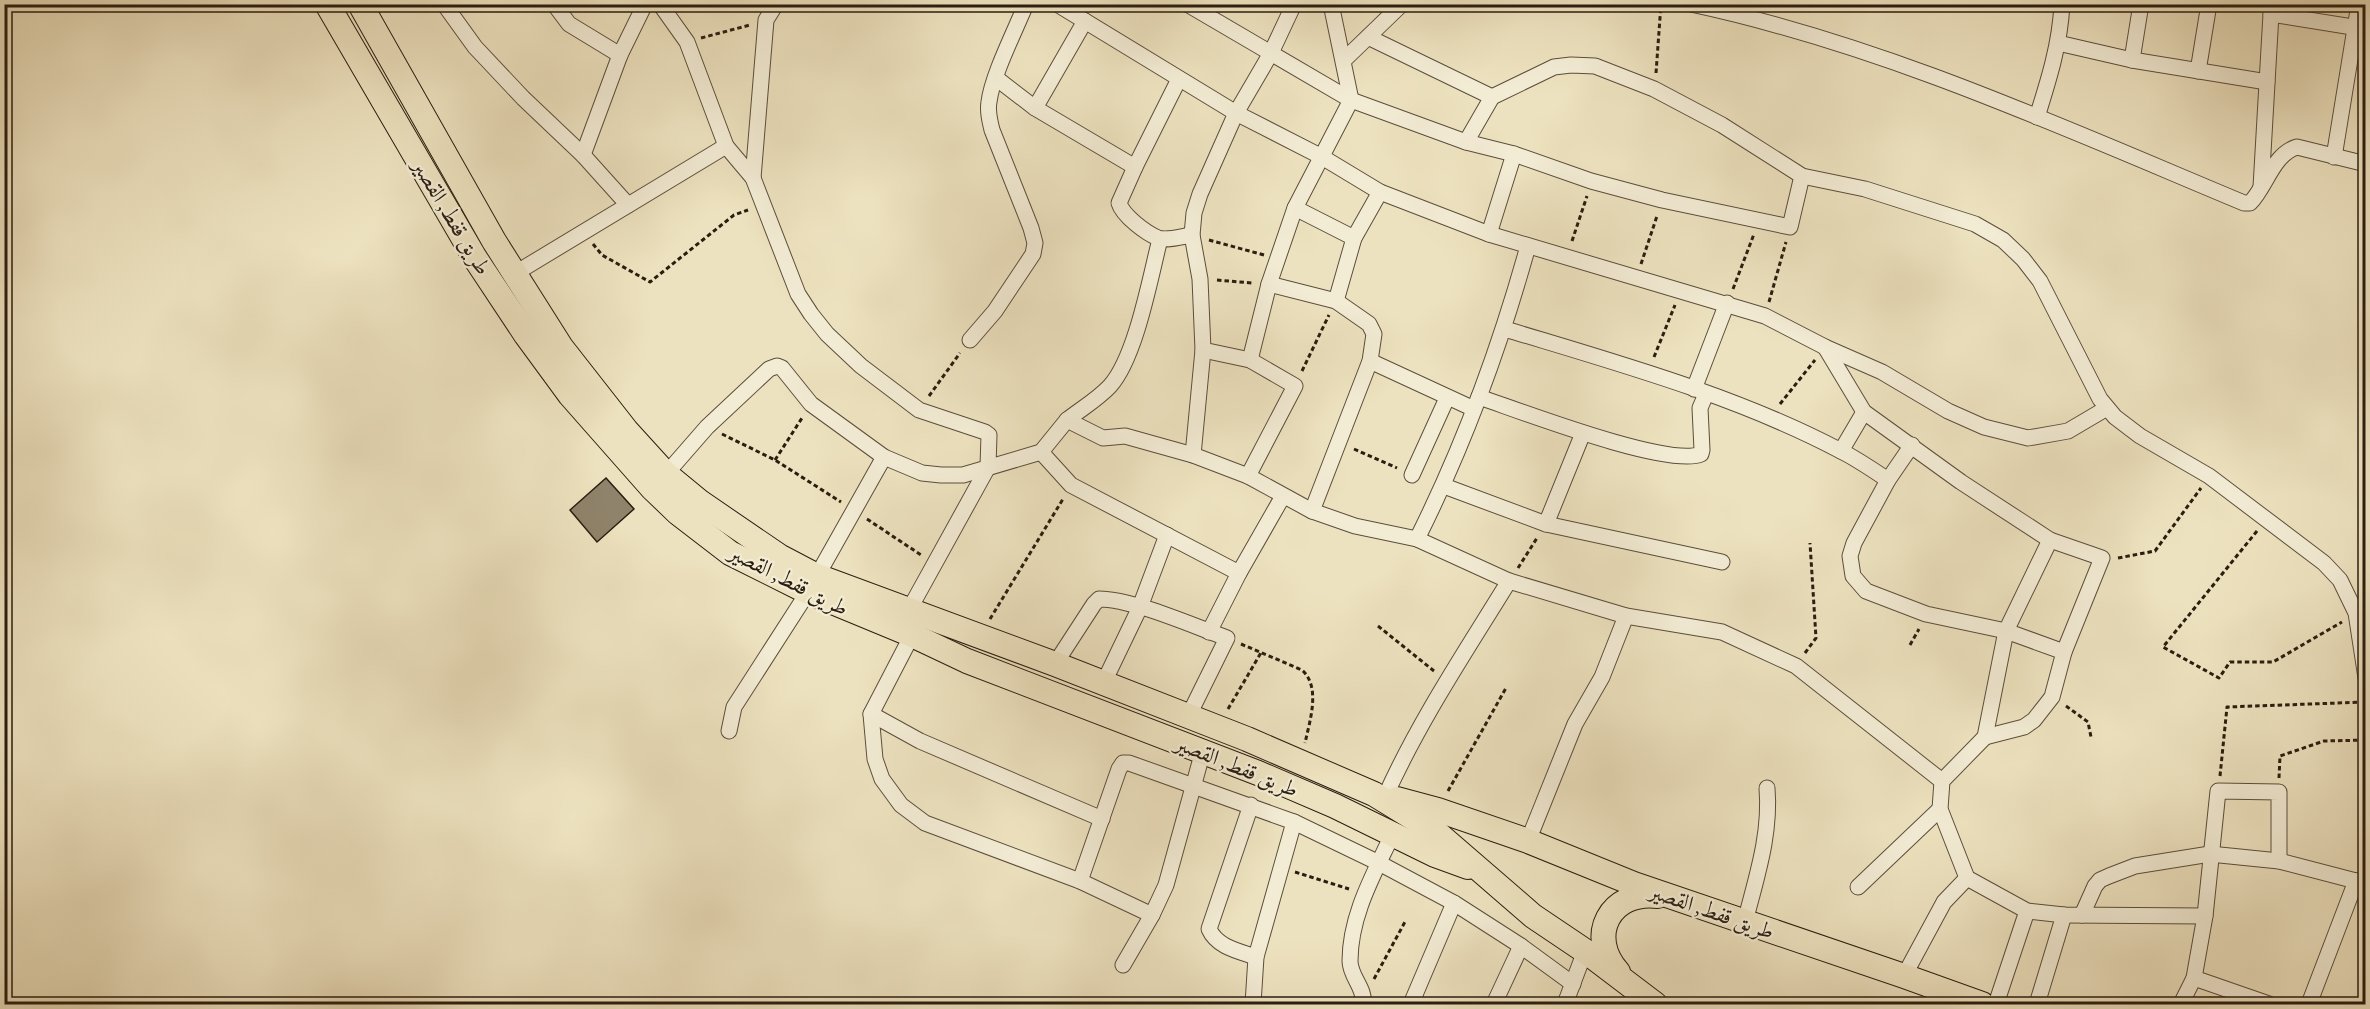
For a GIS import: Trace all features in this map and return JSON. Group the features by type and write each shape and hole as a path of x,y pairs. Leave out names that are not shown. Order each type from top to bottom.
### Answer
{"main road":[{"name":"طريق قفط, القصير","path":"327,4 475,258 551,369 612,445 652,488 678,513 730,553 812,584 909,610 1055,664 1380,795 1438,810 1528,841 1634,884 1904,976 1969,1003"},
{"name":"طريق قفط, القصير","path":"360,4 469,198 561,347 626,430 666,474 700,501 779,556 812,584 912,635 967,661 1203,751 1325,802 1435,855 1479,871"},
{"path":"447,210 469,198"},
{"name":"طريق قفط, القصير","path":"1380,795 1436,832 1533,916 1585,951 1644,998"},
{"path":"1644,998 1613,966 1604,951 1602,932 1610,913 1624,900 1644,894 1681,900"}],"street":[{"path":"444,4 475,47 523,98 583,155 628,205"},
{"path":"554,4 569,24 620,55"},
{"path":"583,155 620,55 645,4"},
{"path":"660,4 687,42 726,146 753,178 798,294 811,314 827,334 861,366 919,410 987,433 988,467 909,610"},
{"path":"753,178 766,20 776,4"},
{"path":"970,340 995,311 1033,254 1035,243 988,116 989,101 996,78 1026,4"},
{"path":"1057,4 1236,113 1322,158 1380,192 1490,234 1765,316 1825,347 1882,372 1948,411 1984,427 2028,438 2068,431 2107,408"},
{"path":"1187,4 1351,99 1466,142 1514,154 1591,181 1662,200 1790,227 1802,176"},
{"path":"1250,360 1269,284 1295,208 1351,99 1331,4"},
{"path":"1344,60 1402,4"},
{"path":"1691,4 1740,9 1908,68 2037,117 2244,203 2250,203 2261,191 2275,165 2289,149 2296,147 2366,164"},
{"path":"2037,117 2058,44 2062,4"},
{"path":"2132,60 2141,4"},
{"path":"2198,71 2209,4"},
{"path":"2334,157 2361,29 2359,4"},
{"path":"1193,455 1203,350 1200,279 1192,235 1194,213 1200,194 1236,113 1271,52 1293,5"},
{"path":"2261,191 2271,9 2361,29"},
{"path":"1035,108 1085,21"},
{"path":"1368,37 1492,97"},
{"path":"2058,44 2132,60 2267,82"},
{"path":"1466,142 1492,97 1554,67 1595,66 1654,89 1722,124 1802,176 1865,189 1976,224 2003,240 2023,259 2040,281 2100,399 2115,417 2140,436 2209,476 2324,563 2340,580 2361,613 2366,678"},
{"path":"996,78 1035,108 1135,167"},
{"path":"1179,79 1119,203 1130,219 1160,239 1192,235"},
{"path":"514,274 726,146"},
{"path":"1490,234 1514,154"},
{"path":"1336,301 1354,238 1380,192"},
{"path":"1295,208 1354,238"},
{"path":"666,474 707,427 768,369 777,366 782,368 811,404 884,457 922,473 941,476 963,474 1041,452 1067,420 1110,386 1123,367 1132,344 1160,239"},
{"path":"1417,539 1444,486 1476,403 1504,329 1528,246"},
{"path":"1269,284 1336,301 1370,324 1373,329 1370,361 1312,511"},
{"path":"1370,361 1447,398 1476,403 1659,453 1696,456 1701,454 1702,450 1700,392 1727,303"},
{"path":"1504,329 1648,373 1769,418 1841,451 1888,480"},
{"path":"1825,347 1864,412 1961,482 2050,540 2102,558 2064,652 2052,697 2034,720 2024,727 1985,736"},
{"path":"1203,350 1250,360 1295,386 1248,477"},
{"path":"1412,475 1447,398"},
{"path":"1841,451 1864,412"},
{"path":"1067,420 1103,438 1125,436 1193,455 1248,477 1312,511 1355,526 1417,539 1509,581 1626,616 1722,632 1796,666 1942,781"},
{"path":"1546,524 1582,433"},
{"path":"1912,445 1888,480 1854,543 1850,556 1853,576 1860,586 1866,591 1926,614 2006,631 2064,652"},
{"path":"1041,452 1071,485 1239,573"},
{"path":"729,730 734,707 812,584 884,457"},
{"path":"1444,486 1546,524 1722,562"},
{"path":"1209,632 1283,495"},
{"path":"1103,684 1140,607 1167,535"},
{"path":"2050,540 2006,631 1985,736 1942,781 1940,809 1967,878 2027,911 2064,915 2205,916"},
{"path":"1380,795 1396,772 1447,681 1509,581"},
{"path":"1055,664 1099,599 1109,599 1140,607 1227,638 1188,717"},
{"path":"1528,841 1575,724 1602,677 1626,616"},
{"path":"912,635 871,714 876,759 882,779 901,805 925,823 1080,881 1152,915"},
{"path":"871,714 920,741 1102,819"},
{"path":"1124,965 1166,885 1203,751"},
{"path":"1080,881 1119,769 1123,764 1137,764 1294,822 1379,864 1454,903 1521,946 1573,984"},
{"path":"1745,922 1767,833 1769,810 1767,788"},
{"path":"2181,1005 2194,978 2205,916 2218,791 2279,792 2279,861"},
{"path":"1251,805 1209,929 1213,937 1221,944 1256,957"},
{"path":"1858,887 1940,809"},
{"path":"1253,1005 1256,957 1294,822"},
{"path":"1363,1001 1350,969 1352,931 1365,893 1393,834"},
{"path":"2082,915 2100,880 2135,866 2210,855 2279,861 2361,880 2309,1005"},
{"path":"1904,976 1944,902 1967,878"},
{"path":"1411,1005 1454,903"},
{"path":"1996,1005 2027,911"},
{"path":"2037,1005 2064,915"},
{"path":"1494,1005 1521,946"},
{"path":"1565,1005 1585,951"},
{"path":"2194,978 2269,1005"}],"path":[{"path":"1654,89 1661,4"},
{"path":"687,42 766,20"},
{"path":"1568,258 1591,181"},
{"path":"1636,278 1662,200"},
{"path":"585,233 602,255 650,282 734,216 764,205"},
{"path":"1727,303 1759,221"},
{"path":"1765,316 1790,227"},
{"path":"1192,235 1277,258"},
{"path":"1200,279 1269,284"},
{"path":"1648,373 1681,290"},
{"path":"1295,386 1336,301"},
{"path":"919,410 970,340"},
{"path":"1769,418 1825,347"},
{"path":"775,460 811,404"},
{"path":"707,427 775,460 935,564"},
{"path":"1339,443 1412,475"},
{"path":"2102,558 2121,558 2155,551 2209,476"},
{"path":"980,636 1071,485"},
{"path":"2267,520 2163,647 2219,678 2230,662 2273,662 2361,613"},
{"path":"1509,581 1546,524"},
{"path":"1796,666 1816,638 1810,543"},
{"path":"1378,626 1447,681"},
{"path":"1227,638 1302,670 1310,678 1313,689 1301,762"},
{"path":"1217,729 1262,651"},
{"path":"1438,810 1506,688"},
{"path":"2052,697 2088,722 2091,737"},
{"path":"2218,791 2227,707 2366,702"},
{"path":"2279,792 2280,756 2324,741 2366,740"},
{"path":"1282,868 1365,893"},
{"path":"1363,1001 1406,920"}],"building":[{"path":"606,478 634,509 597,542 570,510"}]}
